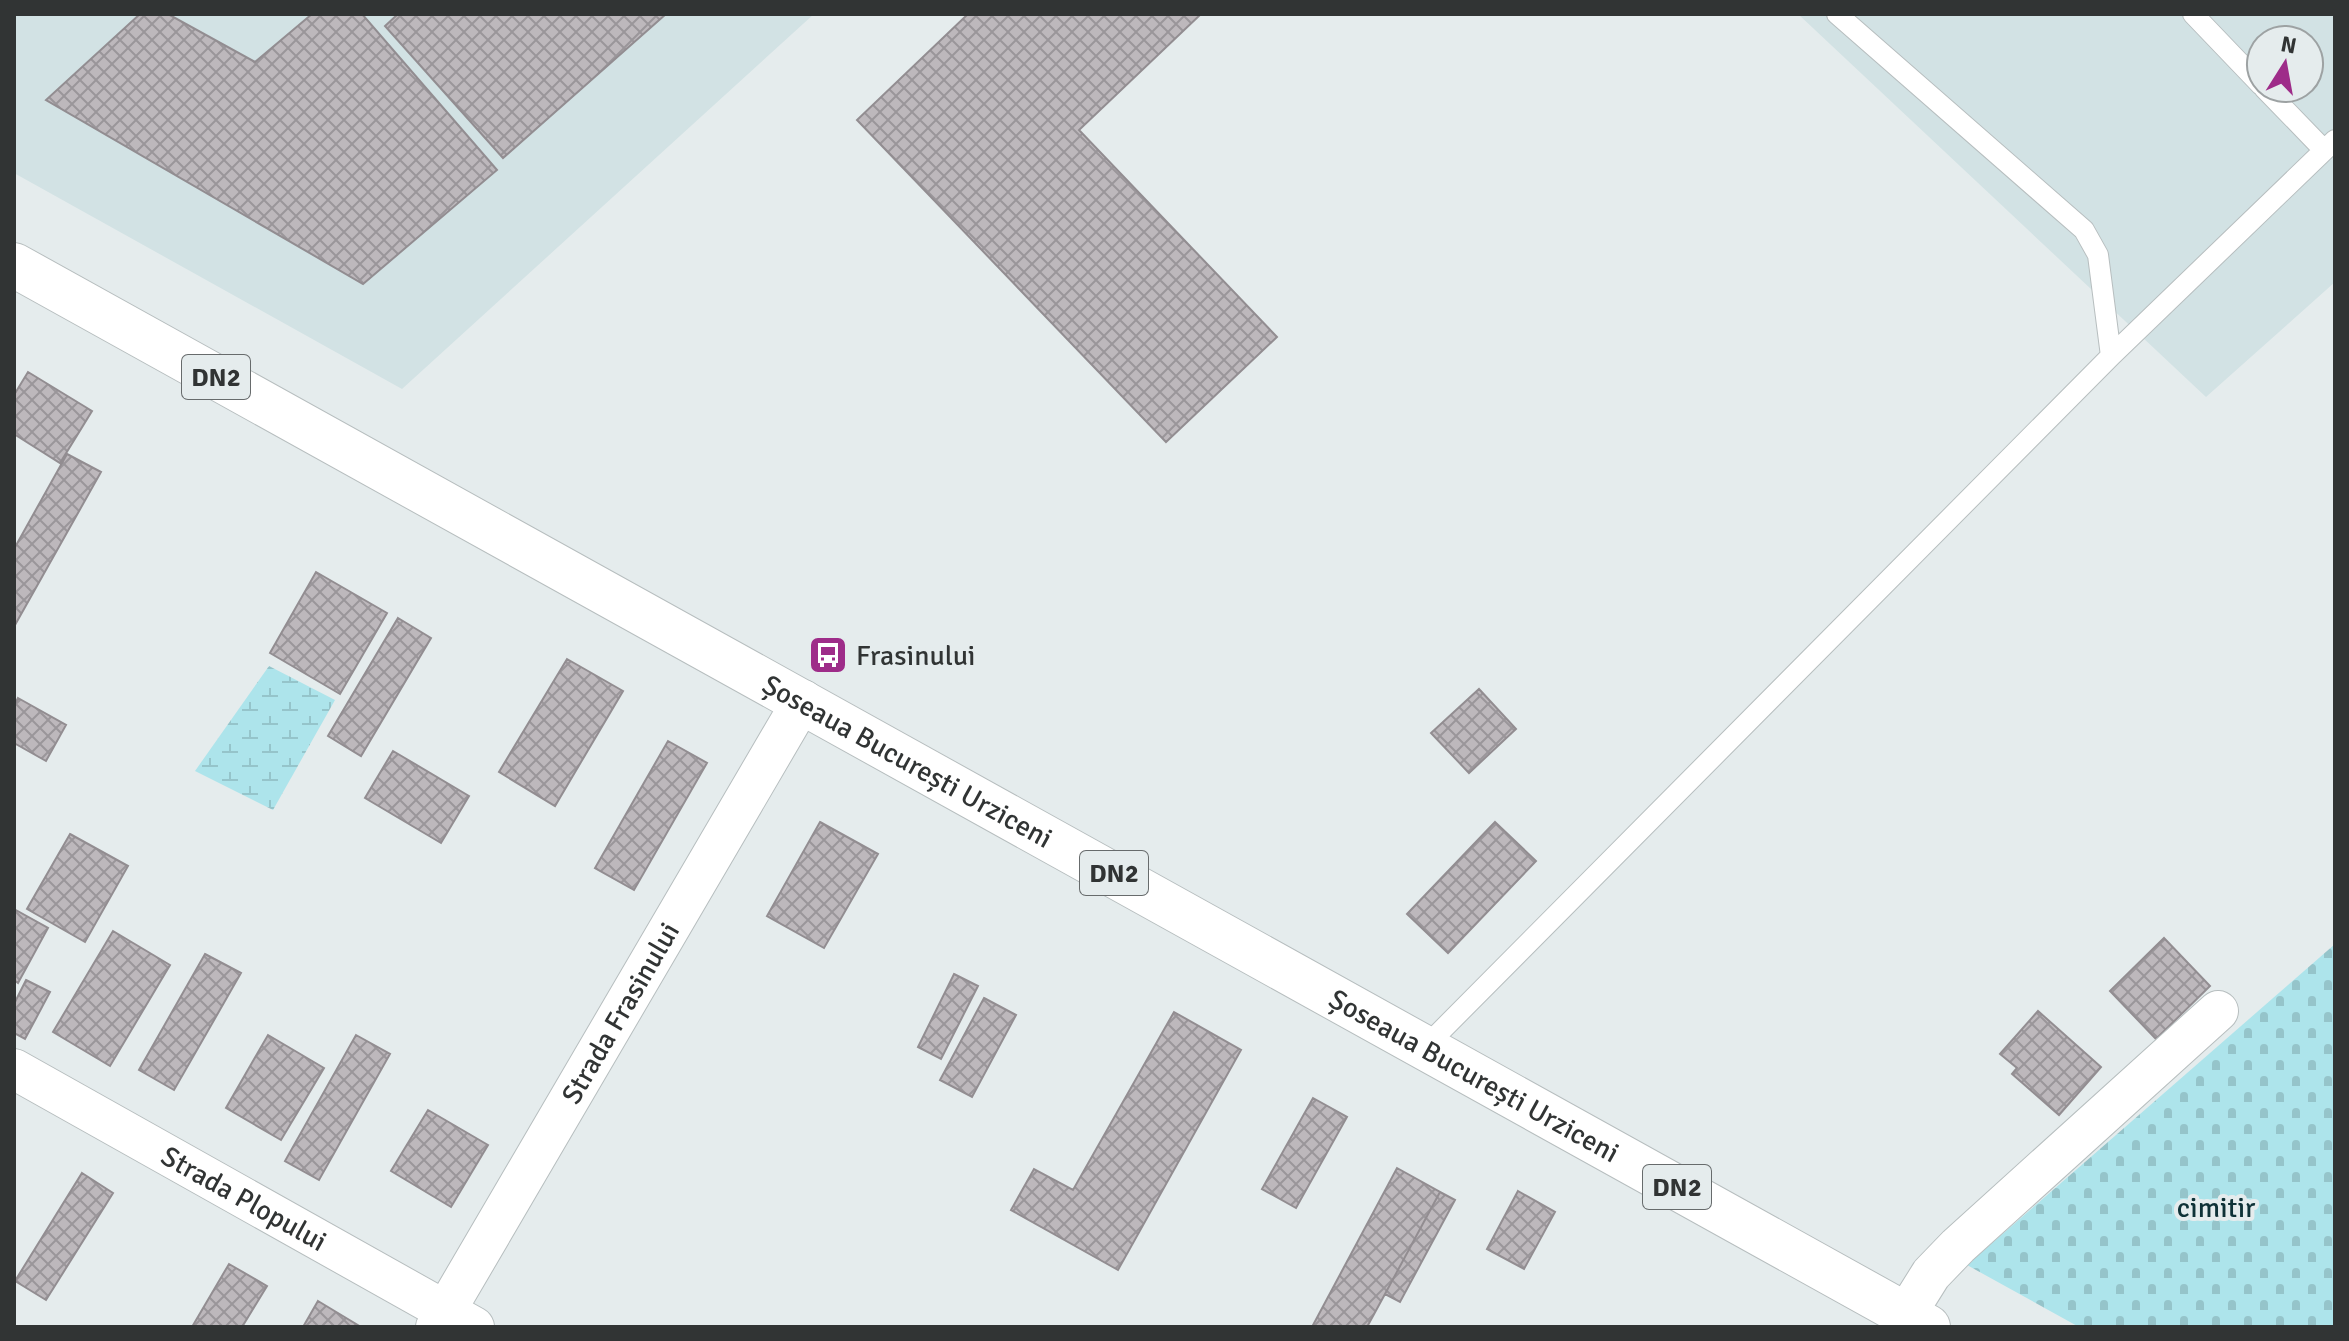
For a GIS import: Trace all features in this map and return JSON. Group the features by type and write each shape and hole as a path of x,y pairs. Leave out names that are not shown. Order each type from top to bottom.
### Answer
{"highway":[{"name":"Șoseaua București Urziceni","path":"14,265 803,700 1917,1321"}],"street":[{"name":"Strada Frasinului","path":"452,1322 803,700"},
{"path":"1917,1321 1931,1274 1958,1246 2218,1011"},
{"name":"Strada Plopului","path":"14,1069 452,1322"}],"lane":[{"path":"1837,14 2084,230 2098,255 2111,356"},
{"path":"2193,14 2245,68"},
{"path":"1425,1047 2111,356 2330,145 2283,104"}],"shaded area":[{"path":"14,14 814,14 402,389 14,173"},
{"path":"1798,14 2335,14 2335,282 2206,397"}],"green space":[{"path":"269,666 335,700 273,810 195,771"},
{"name":"cimitir","path":"2335,944 2335,1327 2079,1327 1967,1265"}],"building":[{"path":"140,14 168,14 255,62 312,14 362,14 497,170 363,284 46,100"},
{"path":"398,14 666,14 503,158 385,26"},
{"path":"968,14 1201,14 1079,130 1277,337 1166,442 857,120"},
{"path":"28,372 92,411 60,463 14,434 14,395"},
{"path":"67,454 101,472 15,625 14,549"},
{"path":"316,572 387,613 340,694 270,653"},
{"path":"398,618 431,638 361,756 328,736"},
{"path":"567,659 623,691 555,806 499,772"},
{"path":"1479,689 1516,729 1469,773 1431,733"},
{"path":"18,698 66,725 46,761 14,743 14,706"},
{"path":"668,741 707,763 634,890 595,868"},
{"path":"393,751 469,796 441,843 365,798"},
{"path":"820,822 878,854 824,948 767,916"},
{"path":"1495,822 1536,861 1448,953 1407,914"},
{"path":"70,834 128,866 85,942 27,909"},
{"path":"14,909 48,928 18,983 14,980"},
{"path":"113,931 170,965 110,1066 53,1032"},
{"path":"2164,938 2210,986 2156,1039 2110,991"},
{"path":"205,954 241,973 174,1090 139,1070"},
{"path":"954,974 978,986 941,1059 918,1047"},
{"path":"26,980 50,992 25,1039 14,1033 14,1004"},
{"path":"984,998 1016,1015 972,1097 940,1080"},
{"path":"2038,1011 2101,1067 2059,1115 2012,1074 2017,1068 2000,1054"},
{"path":"1174,1012 1241,1050 1118,1270 1011,1210 1034,1169 1073,1190"},
{"path":"268,1035 324,1068 281,1140 226,1108"},
{"path":"356,1035 390,1054 319,1180 285,1161"},
{"path":"1313,1098 1347,1117 1296,1208 1262,1189"},
{"path":"428,1110 488,1145 451,1207 391,1171"},
{"path":"1397,1168 1440,1192 1367,1327 1312,1327"},
{"path":"82,1173 113,1193 46,1300 15,1281"},
{"path":"1518,1191 1555,1212 1524,1269 1487,1249"},
{"path":"1440,1192 1455,1200 1400,1302 1385,1294"},
{"path":"229,1264 267,1286 242,1327 192,1327"},
{"path":"318,1301 361,1327 303,1327"}],"place":[{"name":"Frasinului","path":"828,655"}]}
